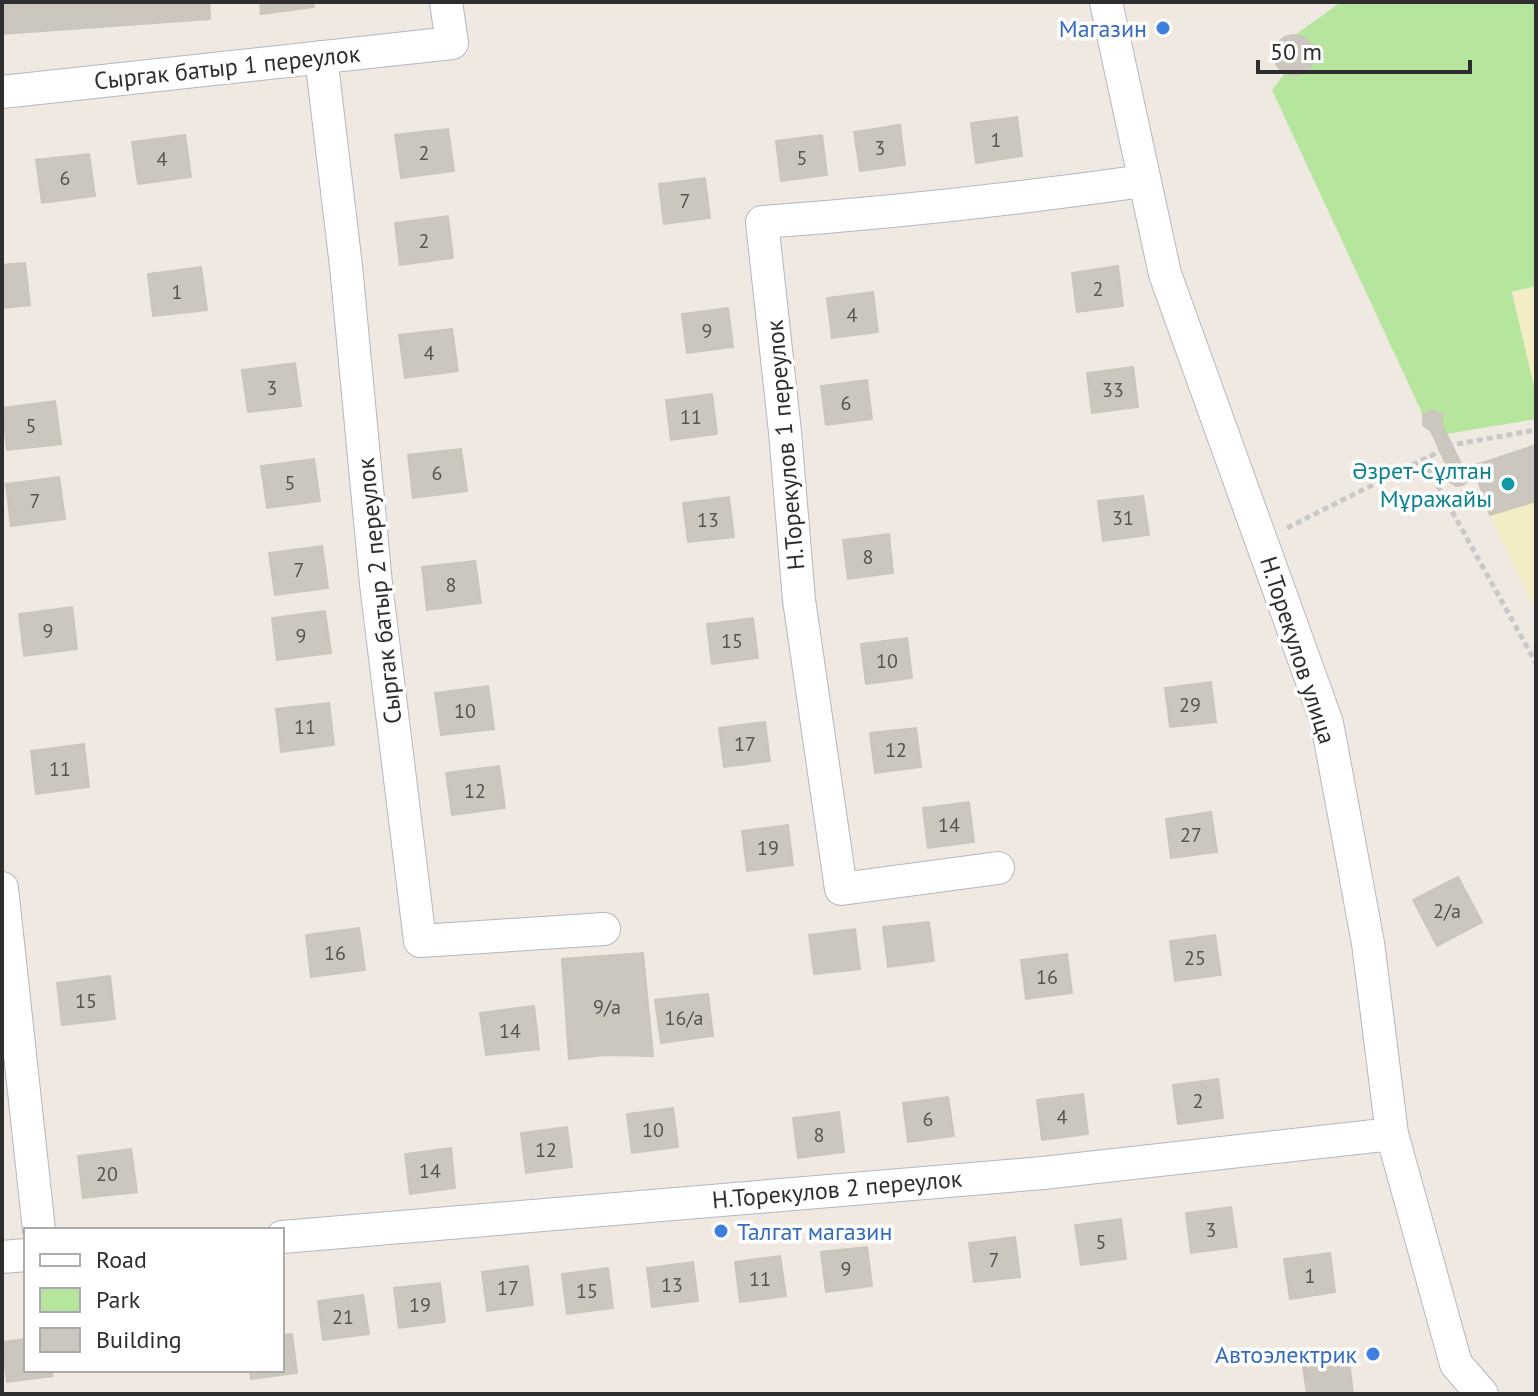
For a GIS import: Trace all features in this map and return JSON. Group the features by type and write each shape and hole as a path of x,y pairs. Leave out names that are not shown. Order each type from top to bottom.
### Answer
{"street":[{"name":"Сыргак батыр 1 переулок","path":"2,92 452,43 446,2"},
{"name":"Н.Торекулов улица","path":"1106,2 1165,274 1327,723 1368,943 1392,1134 1456,1364 1482,1394"},
{"name":"Сыргак батыр 2 переулок","path":"321,57 346,266 376,584 420,941 604,929"},
{"name":"Н.Торекулов 1 переулок","path":"998,868 841,889 799,600 785,432 762,222 970,203 1143,181"},
{"path":"2,888 39,1228"},
{"name":"Н.Торекулов 2 переулок","path":"284,1237 1043,1173 1392,1134"},
{"path":"2,1257 24,1255"}],"path":[{"path":"1262,541 1452,445 1536,430"},
{"path":"1423,459 1536,663"}],"green space":[{"path":"1341,2 1536,2 1536,286 1512,292 1536,394 1536,419 1446,434 1439,413 1433,410 1423,415 1272,90 1285,73 1299,75 1313,59 1309,42 1295,35"}],"sand":[{"path":"1536,286 1536,394 1512,292"},
{"path":"1536,501 1536,612 1490,515"}],"building":[{"path":"2,2 209,2 210,19 2,34"},
{"path":"260,2 313,2 314,7 261,14"},
{"path":"1294,35 1308,41 1314,55 1308,69 1294,75 1280,69 1274,55 1280,41"},
{"path":"1017,117 1022,156 976,163 971,123"},
{"path":"900,125 905,165 860,171 854,132"},
{"path":"448,129 454,171 401,178 395,135"},
{"path":"185,135 191,177 138,184 132,142"},
{"path":"822,135 827,175 781,181 776,141"},
{"path":"89,154 95,196 42,203 36,160"},
{"path":"705,178 710,218 664,224 659,184"},
{"path":"448,216 453,258 400,265 395,223"},
{"path":"25,263 30,305 2,308 2,265"},
{"path":"1118,266 1123,306 1077,312 1072,273"},
{"path":"201,267 207,310 153,316 148,274"},
{"path":"873,292 878,332 832,338 827,298"},
{"path":"728,308 733,347 687,353 682,314"},
{"path":"452,329 458,371 405,378 399,335"},
{"path":"295,363 301,406 248,412 242,370"},
{"path":"1133,367 1138,407 1092,413 1087,373"},
{"path":"867,380 872,419 826,425 821,386"},
{"path":"712,394 717,434 671,440 666,400"},
{"path":"55,401 61,444 7,450 2,408"},
{"path":"1433,410 1442,415 1442,425 1467,471 1468,480 1463,485 1456,486 1449,481 1449,470 1431,431 1423,425 1423,415"},
{"name":"Әзрет-Сұлтан Мұражайы","path":"1536,445 1536,501 1490,515 1473,466"},
{"path":"461,449 467,491 413,498 408,455"},
{"path":"314,459 320,501 267,508 261,466"},
{"path":"59,477 65,519 11,526 6,484"},
{"path":"1143,496 1149,535 1103,541 1098,501"},
{"path":"729,497 734,537 688,542 683,503"},
{"path":"889,534 893,573 848,579 843,540"},
{"path":"322,546 328,588 275,595 269,553"},
{"path":"475,561 481,603 427,610 422,567"},
{"path":"72,607 77,649 24,656 19,614"},
{"path":"325,611 331,653 277,660 272,618"},
{"path":"753,618 758,658 712,664 707,624"},
{"path":"907,638 912,678 866,684 861,644"},
{"path":"1211,682 1216,722 1170,727 1165,688"},
{"path":"488,686 494,729 441,735 435,693"},
{"path":"329,703 334,745 281,752 276,709"},
{"path":"765,722 770,761 724,767 719,728"},
{"path":"916,728 921,767 875,773 870,733"},
{"path":"84,744 89,787 36,794 31,751"},
{"path":"499,766 505,808 452,815 446,773"},
{"path":"969,802 974,842 928,848 923,808"},
{"path":"1211,812 1217,852 1171,858 1166,819"},
{"path":"788,825 793,865 747,871 742,831"},
{"path":"1458,877 1482,922 1437,946 1413,900"},
{"path":"929,922 934,961 888,967 883,927"},
{"path":"359,928 365,970 311,977 306,935"},
{"path":"855,929 860,969 814,974 809,935"},
{"path":"1215,935 1221,975 1175,981 1170,941"},
{"path":"643,953 653,1056 606,1055 569,1059 562,959"},
{"path":"1067,954 1072,993 1026,999 1021,960"},
{"path":"110,976 115,1019 62,1025 57,983"},
{"path":"708,994 713,1036 661,1043 655,1000"},
{"path":"534,1006 539,1049 486,1055 480,1013"},
{"path":"1218,1079 1223,1118 1178,1124 1173,1085"},
{"path":"1083,1094 1088,1134 1042,1140 1037,1100"},
{"path":"948,1097 954,1136 908,1142 903,1103"},
{"path":"673,1108 678,1147 632,1153 627,1114"},
{"path":"839,1112 844,1152 798,1158 793,1118"},
{"path":"567,1127 572,1167 526,1173 521,1133"},
{"path":"451,1148 455,1188 410,1194 405,1154"},
{"path":"131,1149 137,1192 83,1198 78,1156"},
{"path":"1231,1207 1237,1247 1191,1253 1186,1213"},
{"path":"1121,1219 1126,1259 1081,1265 1075,1225"},
{"path":"1015,1237 1020,1277 974,1282 969,1243"},
{"path":"867,1247 872,1286 826,1292 821,1252"},
{"path":"1330,1253 1335,1292 1290,1299 1284,1259"},
{"path":"780,1256 786,1296 740,1302 735,1262"},
{"path":"693,1262 698,1301 652,1307 647,1268"},
{"path":"528,1266 533,1305 487,1311 482,1272"},
{"path":"608,1268 613,1308 567,1314 562,1274"},
{"path":"440,1283 445,1322 399,1328 394,1288"},
{"path":"363,1295 369,1334 323,1340 318,1301"},
{"path":"292,1334 297,1373 251,1379 250,1372 284,1372 284,1335"},
{"path":"24,1339 24,1372 52,1372 52,1376 7,1382 2,1342"},
{"path":"1349,1360 1353,1394 1307,1394 1303,1366"}],"place":[{"name":"Магазин","path":"1163,28"},
{"name":"Әзрет-Сұлтан Мұражайы","path":"1508,484"},
{"name":"Талгат магазин","path":"721,1231"},
{"name":"Автоэлектрик","path":"1373,1354"}]}
